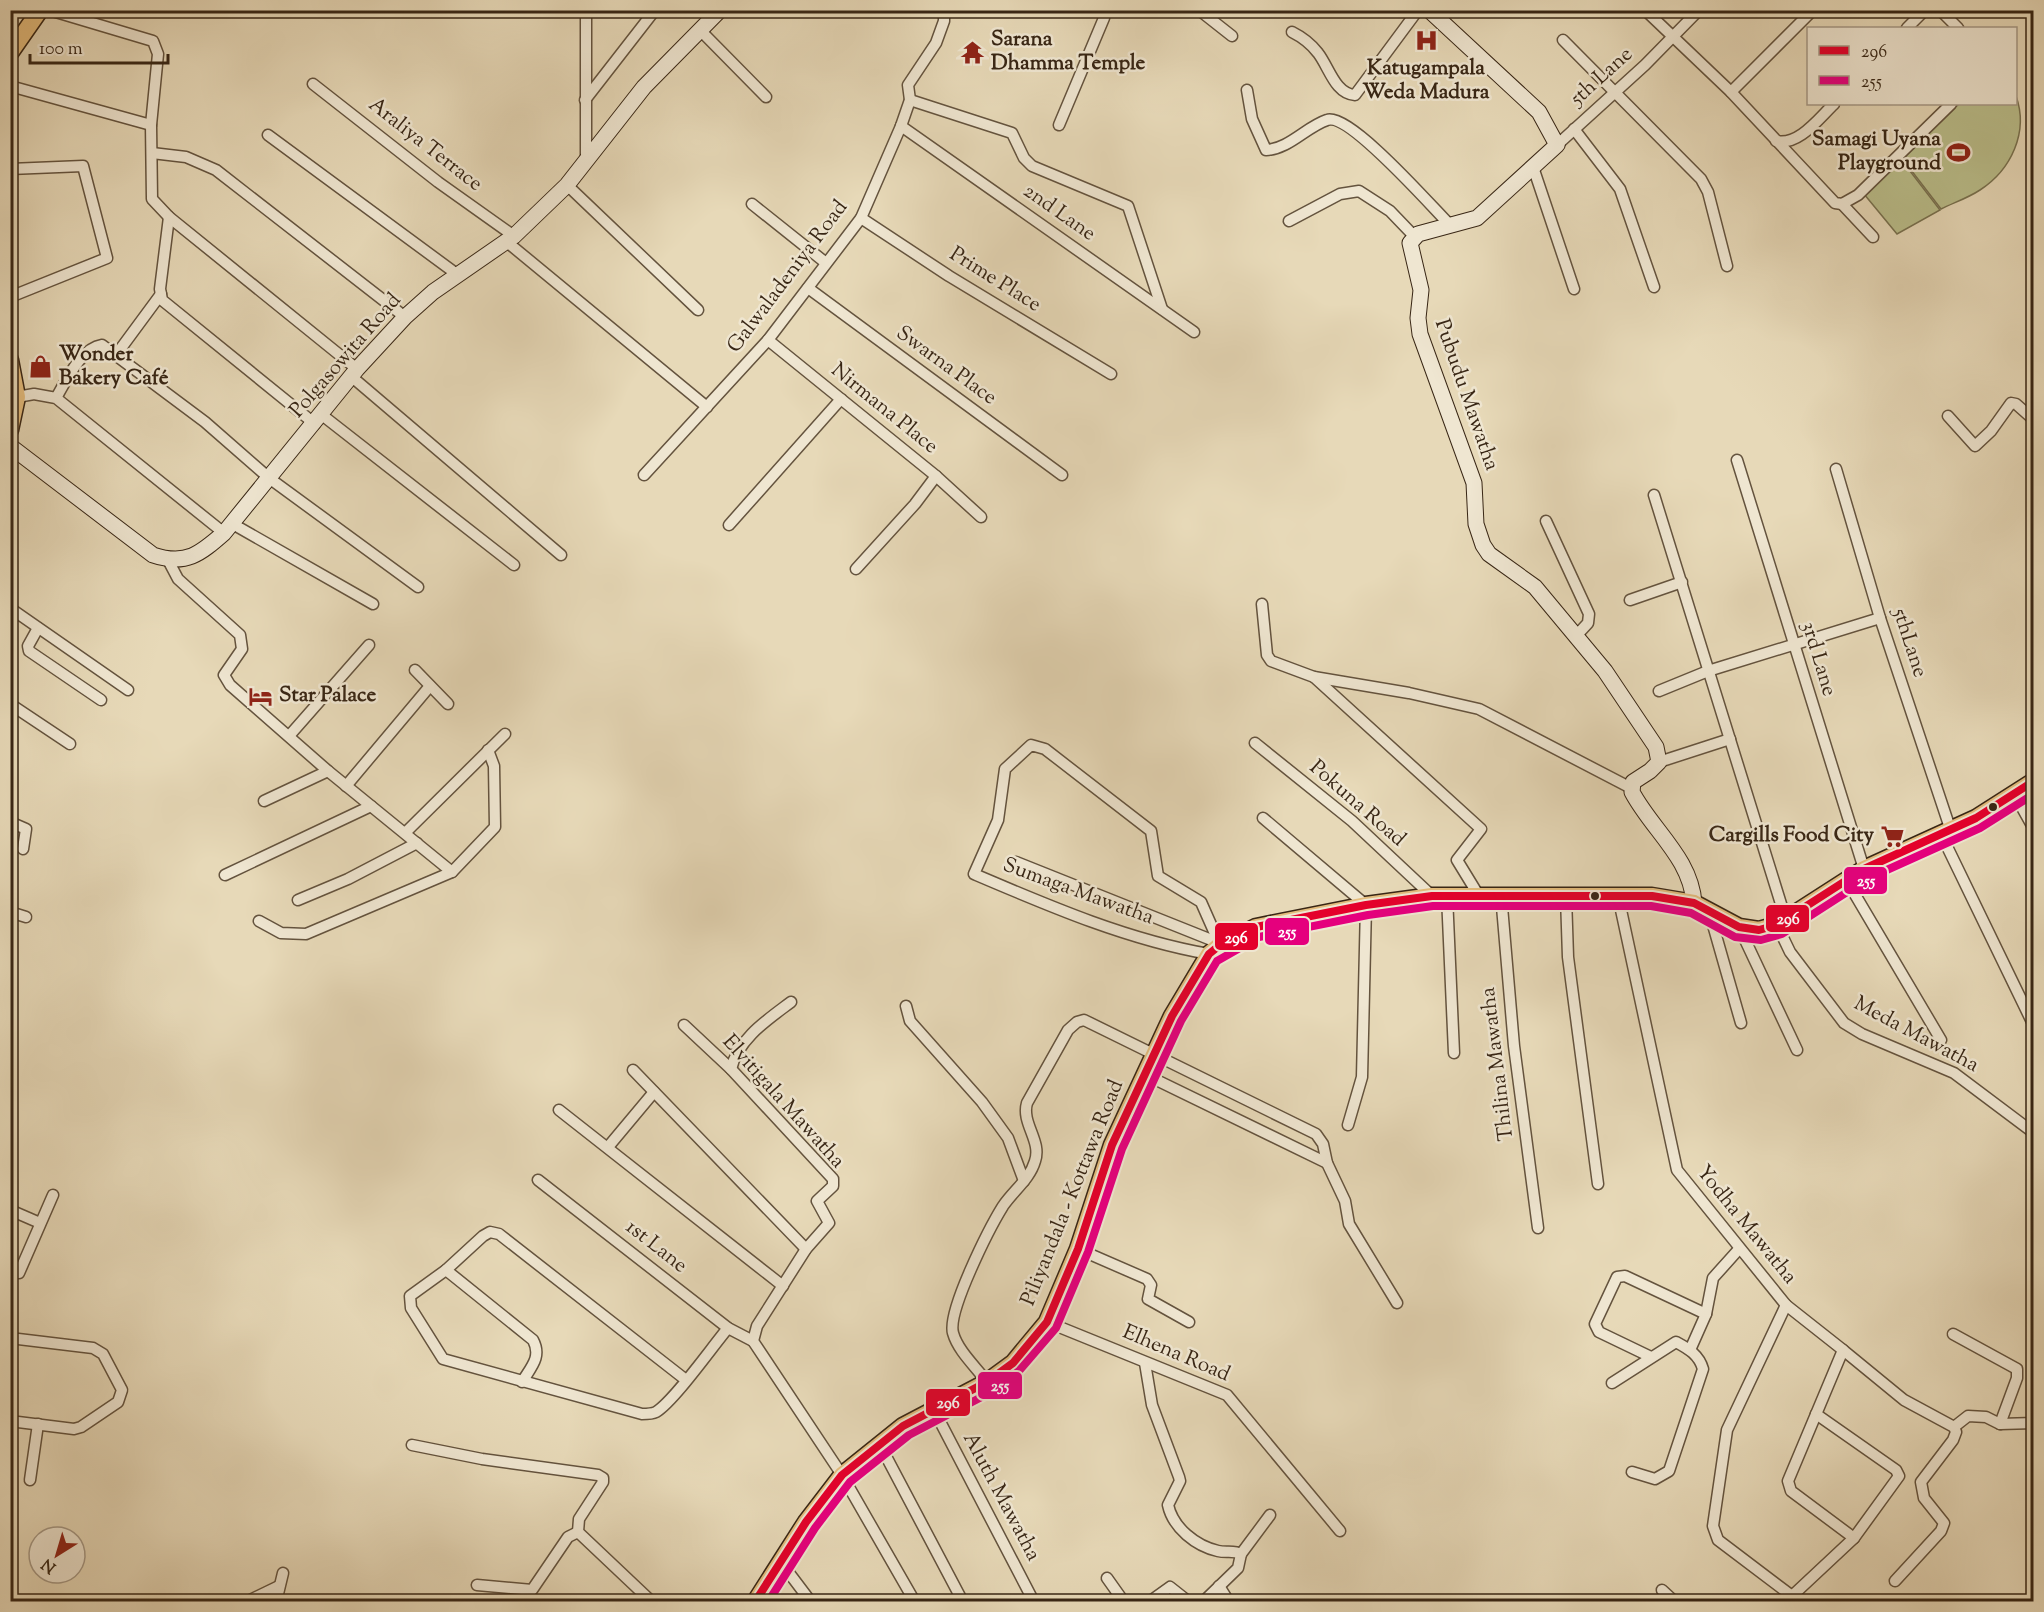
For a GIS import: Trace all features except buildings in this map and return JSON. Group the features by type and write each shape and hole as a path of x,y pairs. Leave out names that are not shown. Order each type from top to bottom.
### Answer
{"main road":[{"path":"10,53 16,33 40,10"},
{"path":"10,360 17,397 10,430"},
{"path":"1216,947 1256,927 1366,905 1439,896 1652,896 1702,906 1739,927 1759,930 1782,923 1864,870 1945,830 1976,818 2034,782"},
{"name":"Piliyandala - Kottawa Road","path":"755,1602 780,1561 842,1475 903,1426 987,1382 1013,1363 1047,1322 1078,1249 1112,1144 1172,1016 1216,947"}],"street":[{"path":"49,10 153,41 159,54 151,125 152,199 169,217 355,373 561,555"},
{"path":"586,10 586,160"},
{"path":"585,100 655,10"},
{"name":"Polgasowita Road","path":"168,560 198,556 228,528 355,373 405,317 433,292 511,239 567,185 644,87 720,10"},
{"name":"Galwaladeniya Road","path":"644,475 768,340 861,218 902,126 910,100 908,85 936,43 944,21 944,10"},
{"path":"1059,125 1104,18 1104,10"},
{"path":"1199,10 1232,36"},
{"path":"1292,32 1318,53 1338,86 1348,95 1355,95 1418,10"},
{"path":"1289,221 1340,194 1359,191 1390,211 1414,236 1477,218 1557,145 1539,112 1429,10"},
{"path":"1645,10 1731,92 1835,203 1842,204 1873,237"},
{"name":"5th Lane","path":"1557,145 1616,92 1699,10"},
{"path":"1731,92 1813,10"},
{"path":"1908,27 1925,10"},
{"path":"1940,10 1957,27"},
{"path":"699,29 766,97"},
{"path":"1563,40 1701,179 1708,192 1727,266"},
{"name":"Araliya Terrace","path":"313,84 511,239 707,407"},
{"path":"10,86 151,125"},
{"path":"1247,90 1252,119 1262,147 1266,150 1304,135 1327,120 1338,120 1372,144 1450,225"},
{"path":"910,100 1012,133 1024,158 1032,166 1128,206 1162,309"},
{"path":"1776,141 1788,142 1799,136 1833,105"},
{"path":"1842,204 1868,187 1950,105"},
{"name":"2nd Lane","path":"902,126 1194,332"},
{"path":"1574,129 1620,189 1654,287"},
{"path":"268,135 458,275"},
{"path":"152,153 186,157 216,170 405,317"},
{"path":"10,169 83,166 107,258 10,297"},
{"path":"1533,167 1574,289"},
{"path":"567,185 698,310"},
{"path":"752,204 826,263"},
{"path":"169,217 162,300 174,312 514,565"},
{"name":"Prime Place","path":"861,218 949,276 1111,374"},
{"name":"Pubudu Mawatha","path":"1414,236 1410,247 1421,290 1418,318 1420,334 1474,483 1476,524 1483,545 1489,554 1535,587 1605,671 1656,747 1659,762"},
{"name":"Swarna Place","path":"808,288 1062,475"},
{"path":"116,354 161,294"},
{"name":"Nirmana Place","path":"768,340 936,476 915,504 856,569"},
{"path":"56,398 82,358 94,346 102,345 205,422 269,478 418,587"},
{"path":"17,397 34,394 56,398 228,528 373,604"},
{"path":"729,525 841,399"},
{"path":"1948,416 1975,446 1991,431 2011,403 2016,404 2034,420"},
{"path":"10,446 153,555 168,560 178,579 240,635 242,649 224,675 230,685 328,771 452,872"},
{"path":"2034,459 2034,469"},
{"name":"3rd Lane","path":"1737,460 1792,645 1864,870"},
{"name":"5thLane","path":"1836,469 1945,830 2034,1026"},
{"path":"936,476 981,517"},
{"name":"Meda Mawatha","path":"1654,495 1731,739 1790,952 1844,1023 1862,1034 1954,1073 2034,1133"},
{"path":"1546,521 1589,614 1588,623 1576,636"},
{"path":"1630,600 1682,582"},
{"path":"1263,604 1267,656 1270,661 1314,677 1409,693 1479,709 1631,788 1634,797 1685,868 1702,906 1741,1023"},
{"path":"10,608 128,690"},
{"path":"1659,691 1708,671 1880,618"},
{"path":"38,628 28,646 29,651 101,700"},
{"path":"289,736 369,645"},
{"path":"415,670 448,704"},
{"path":"1314,677 1481,829 1457,860 1479,896"},
{"path":"346,786 430,686"},
{"path":"10,704 70,744"},
{"path":"405,833 505,734"},
{"path":"1631,788 1636,779 1650,771 1659,762 1731,739"},
{"name":"Pokuna Road","path":"1255,743 1352,821 1439,896"},
{"name":"Sumaga Mawatha","path":"1031,745 1045,749 1151,831 1158,876 1202,902 1216,947 1174,948 1103,924 974,874 998,820 1005,769 1031,745"},
{"path":"259,921 282,933 306,934 452,872 495,827 494,766 488,750"},
{"path":"264,801 328,771"},
{"path":"2015,795 2034,829"},
{"path":"225,875 371,806"},
{"path":"1263,818 1366,905 1362,1077 1348,1125"},
{"path":"10,822 26,829 23,849"},
{"path":"298,900 348,879 417,843"},
{"path":"1016,862 1216,947"},
{"path":"1847,881 1941,1040"},
{"name":"Thilina Mawatha","path":"1501,895 1514,1046 1538,1228"},
{"path":"1439,896 1454,1053"},
{"name":"Yodha Mawatha","path":"1618,896 1677,1170 1786,1305 1727,1430 1713,1526 1718,1540 1789,1599"},
{"path":"1566,897 1568,957 1598,1184"},
{"path":"10,912 26,917"},
{"path":"1739,927 1797,1050"},
{"path":"731,1069 733,1061 748,1036 791,1002"},
{"path":"906,1006 910,1021 982,1102 1008,1138 1024,1181"},
{"path":"987,1382 956,1342 952,1319 990,1228 1005,1204 1024,1181 1036,1159 1033,1135 1025,1115 1025,1108 1068,1030 1077,1022 1090,1021 1308,1129 1320,1139 1327,1164 1346,1201 1348,1224 1397,1303"},
{"name":"Elvitigala Mawatha","path":"684,1025 731,1069 833,1179 833,1186 817,1200 829,1223 806,1249 757,1326 753,1341"},
{"path":"633,1070 806,1249"},
{"path":"1144,1074 1327,1164"},
{"path":"608,1147 654,1092"},
{"path":"559,1110 783,1286"},
{"name":"1st Lane","path":"538,1180 728,1328 753,1341"},
{"path":"10,1273 19,1273 52,1195"},
{"path":"10,1210 40,1223"},
{"path":"686,1380 499,1234 490,1232 483,1236 446,1270 410,1296 409,1302 438,1353 451,1363 642,1414 654,1414 661,1408 686,1380 728,1328"},
{"path":"1078,1249 1147,1279 1151,1285 1148,1299 1189,1322"},
{"path":"1690,1350 1706,1314 1713,1278 1739,1249"},
{"path":"446,1270 533,1340 538,1350 537,1358 522,1382"},
{"path":"1651,1357 1599,1332 1595,1324 1617,1277 1625,1276 1706,1314"},
{"path":"1786,1305 1904,1400 1954,1427 1956,1436 1921,1482 1924,1498 1944,1523 1941,1531 1895,1581"},
{"name":"Elhena Road","path":"1047,1322 1227,1395 1340,1531"},
{"path":"1953,1334 2017,1369 2017,1378 2000,1424"},
{"path":"10,1338 93,1347 103,1354 122,1390 118,1402 81,1427 74,1429 10,1422"},
{"path":"753,1341 842,1475 915,1602"},
{"path":"1612,1383 1676,1342 1690,1350 1701,1362 1703,1369 1669,1471 1655,1479 1632,1472"},
{"path":"1843,1350 1788,1481 1791,1491 1854,1538"},
{"path":"1145,1363 1152,1405 1180,1481 1168,1505 1169,1511 1192,1539 1210,1549 1241,1554"},
{"name":"Aluth Mawatha","path":"934,1410 1034,1602"},
{"path":"1789,1599 1854,1538 1899,1476 1896,1470 1816,1414"},
{"path":"1954,1427 1968,1416 1986,1417 2000,1424 2034,1423"},
{"path":"30,1479 38,1424"},
{"path":"879,1443 963,1602"},
{"path":"412,1445 482,1459 598,1475 603,1478 603,1482 579,1519 578,1532"},
{"path":"1203,1602 1238,1568 1241,1554 1270,1515"},
{"path":"477,1585 532,1590 568,1537 578,1532"},
{"path":"578,1532 652,1602"},
{"path":"780,1561 811,1602"},
{"path":"276,1602 283,1573"},
{"path":"1107,1578 1124,1602"},
{"path":"1219,1586 1229,1602"},
{"path":"246,1602 279,1587"},
{"path":"1149,1602 1170,1587 1190,1602"},
{"path":"1662,1590 1675,1602"}],"green space":[{"name":"Samagi Uyana Playground","path":"2017,101 2020,123 2014,149 2008,161 1991,182 1966,198 1941,209 1901,157 1958,105 2017,105"},
{"path":"1900,158 1940,210 1897,234 1864,194"}],"transit line":[{"name":"296","path":"755,1602 806,1522 842,1475 903,1426 987,1382 1013,1363 1047,1322 1078,1249 1112,1145 1172,1016 1209,954 1220,945 1256,927 1366,905 1432,896 1652,896 1694,903 1739,927 1759,930 1777,925 1864,869 1976,818 2034,781"},
{"name":"255","path":"768,1602 815,1528 850,1482 909,1435 993,1391 1019,1371 1056,1328 1088,1252 1122,1149 1181,1021 1217,961 1259,937 1368,915 1433,906 1651,906 1691,913 1735,937 1761,940 1782,934 1869,878 1980,828 2034,794"}],"place":[{"name":"Katugampala Weda Madura","path":"1426,41"},
{"name":"Sarana Dhamma Temple","path":"973,52"},
{"name":"Samagi Uyana Playground","path":"1959,152"},
{"name":"Wonder Bakery Café","path":"41,367"},
{"name":"Star Palace","path":"261,696"},
{"name":"Cargills Food City","path":"1892,836"}]}
